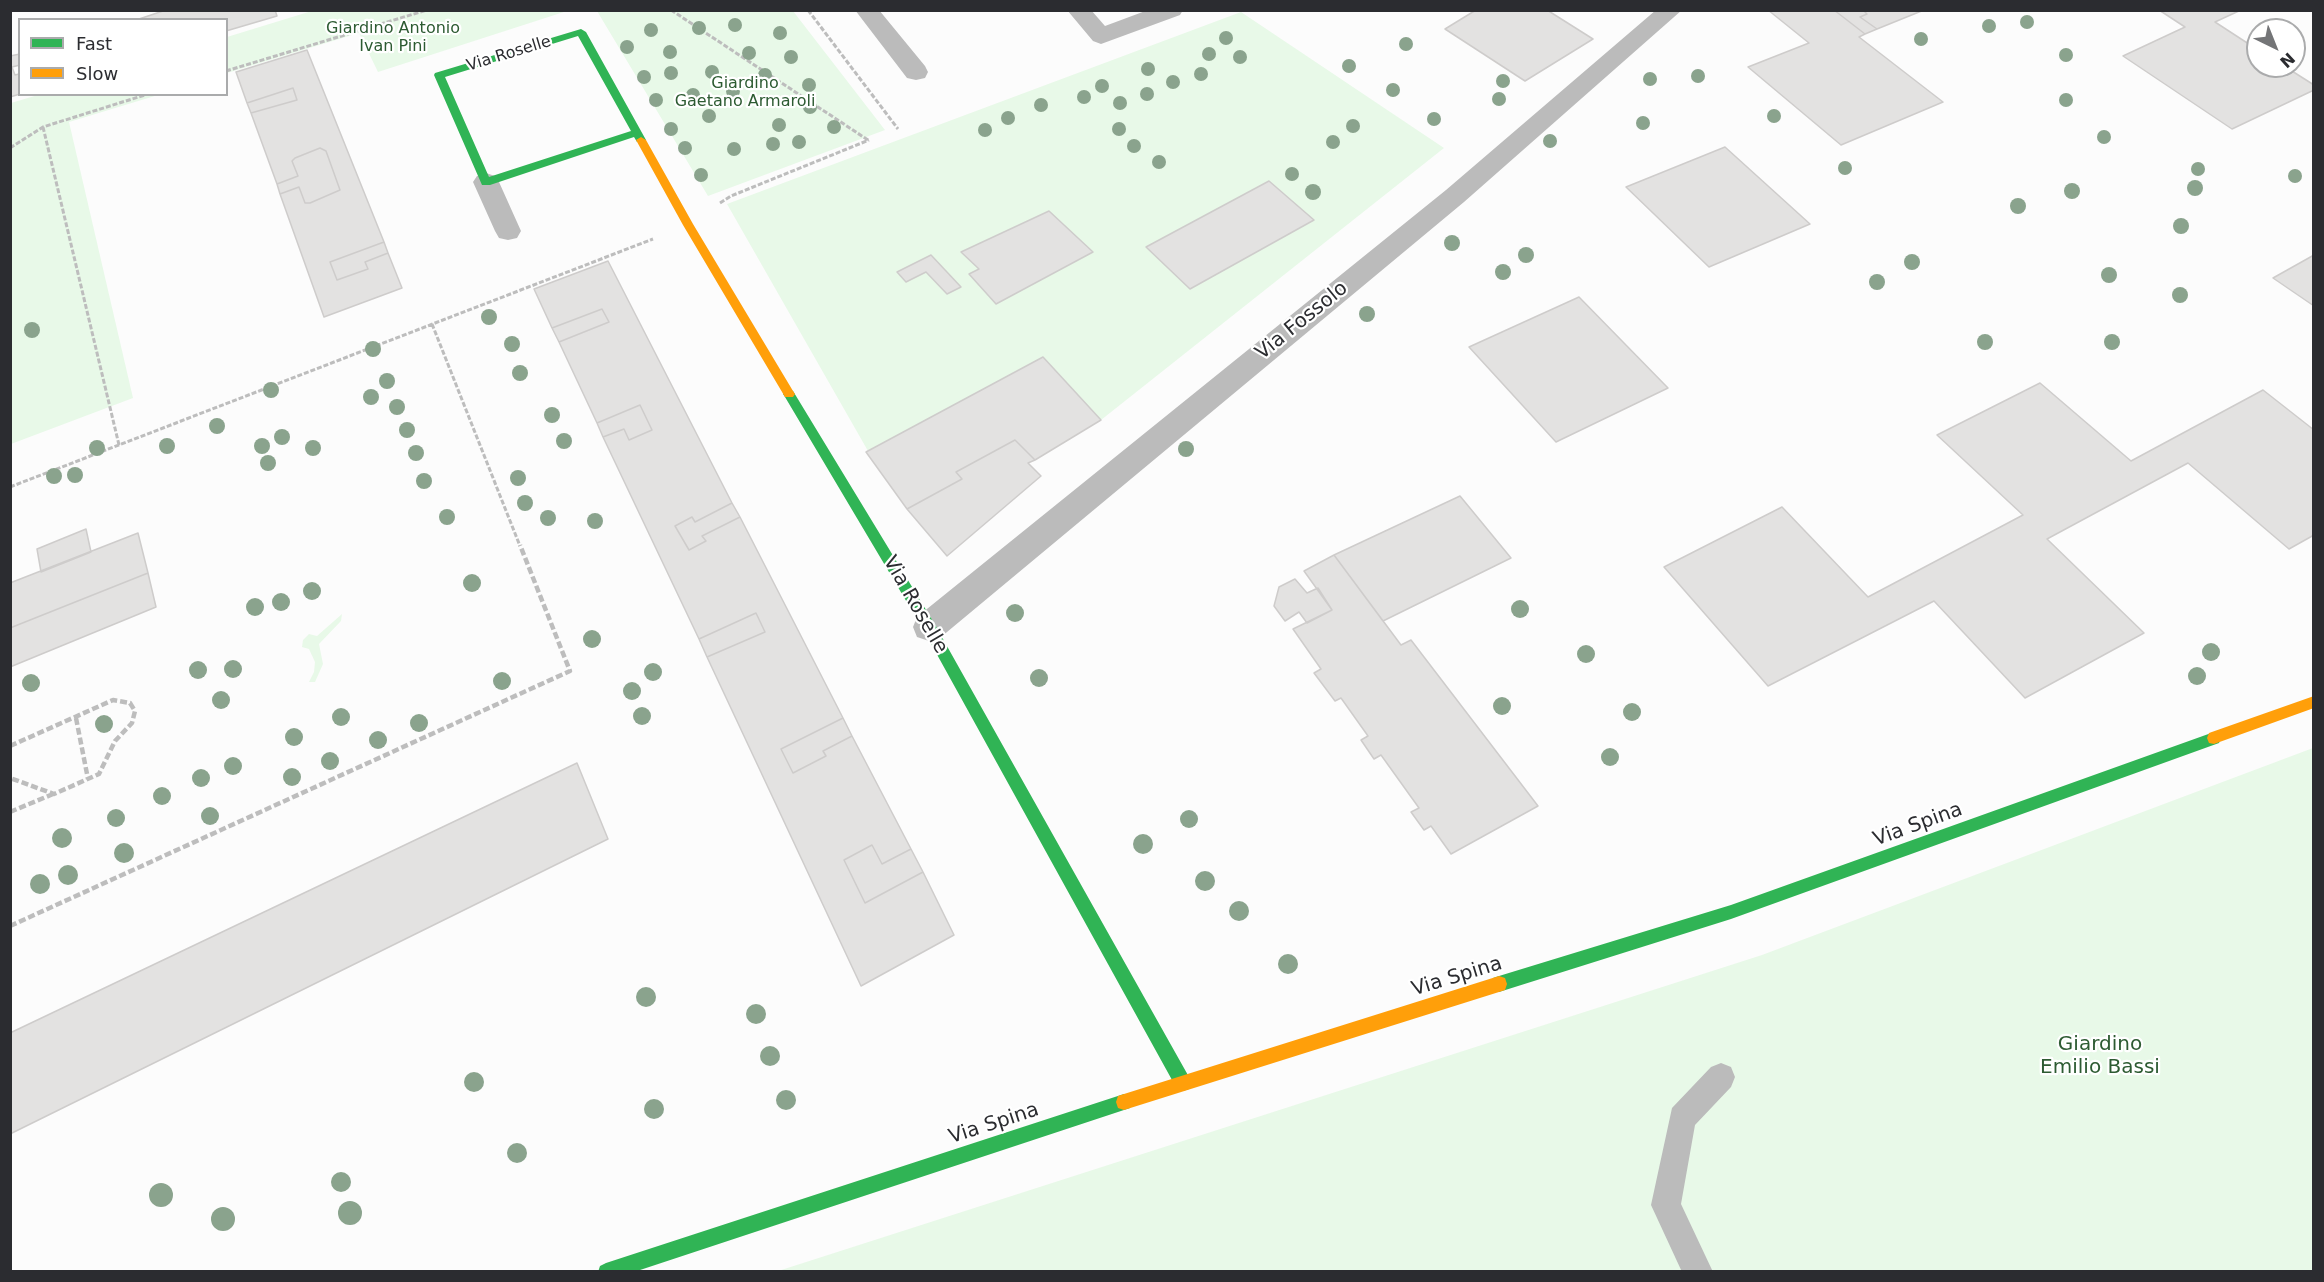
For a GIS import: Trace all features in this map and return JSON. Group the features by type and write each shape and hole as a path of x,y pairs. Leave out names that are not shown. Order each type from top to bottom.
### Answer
{"street":[{"path":"866,10 916,72"},
{"path":"1078,10 1101,36 1172,10"},
{"name":"Via Fossolo","path":"929,627 1446,204 1671,10"},
{"name":"Via Roselle","path":"508,231 439,75 581,32 688,225 929,627 1182,1083"},
{"path":"486,182 637,133"},
{"name":"Via Spina","path":"606,1272 1182,1083 1731,912 2313,702"}],"lane":[{"path":"1698,1272 1666,1205 1682,1118 1721,1077"}],"path":[{"path":"228,70 427,10"},
{"path":"10,487 688,225 731,196 869,140 671,10"},
{"path":"808,10 898,129"},
{"path":"10,148 43,128 142,96"},
{"path":"43,128 119,445"},
{"path":"10,926 570,671 432,324"},
{"path":"10,746 113,700 130,703 135,711 132,723 115,741 99,774 10,812"},
{"path":"76,718 88,779"},
{"path":"10,778 54,794"}],"green space":[{"name":"Giardino Antonio Ivan Pini","path":"315,10 567,11 378,72 359,33 228,73 228,37"},
{"name":"Giardino Gaetano Armaroli","path":"597,11 793,11 885,130 708,196"},
{"path":"1241,12 1444,148 1101,420 1043,357 868,451 727,204"},
{"path":"35,96 155,96 69,122 133,398 11,444 11,103"},
{"path":"342,614 341,621 319,644 323,664 315,682 309,682 314,672 315,662 309,649 302,647 303,640 309,634 317,636"},
{"name":"Giardino Emilio Bassi","path":"2313,748 2313,1271 775,1272 1762,955"}],"building":[{"path":"166,10 275,10 277,16 228,30 228,18 142,18"},
{"path":"1476,10 1547,10 1593,39 1525,81 1445,29"},
{"path":"1768,10 1834,10 1865,34 1859,37 1943,102 1841,145 1748,67 1809,43"},
{"path":"1834,10 1863,10 1867,14 1860,17 1877,29 1865,34"},
{"path":"1863,10 1924,10 1877,29 1860,17 1867,14"},
{"path":"2159,10 2241,10 2215,22 2246,42 2246,78 2303,78 2314,85 2314,90 2232,129 2123,56 2185,27"},
{"path":"307,50 384,242 330,262 337,280 368,269 365,262 388,253 402,288 324,317 280,194 299,187 305,203 310,203 340,190 326,151 320,148 295,158 292,161 298,176 277,184 251,113 297,100 293,88 247,103 236,72"},
{"path":"18,54 18,66 12,67 15,75 18,74 18,95 10,97 10,56"},
{"path":"293,88 297,100 251,113 247,103"},
{"path":"1725,147 1810,224 1709,267 1626,187"},
{"path":"320,148 326,151 340,190 310,203 305,203 299,187 280,194 277,184 298,176 292,161"},
{"path":"1269,181 1314,220 1190,289 1146,247"},
{"path":"1049,211 1093,252 996,304 969,274 979,269 961,252"},
{"path":"384,242 388,253 365,262 368,269 337,280 330,262"},
{"path":"931,255 961,287 947,294 926,272 906,282 897,272"},
{"path":"2314,255 2314,306 2273,278"},
{"path":"608,261 732,503 695,522 692,517 675,526 689,550 706,541 702,536 740,517 843,718 781,749 793,773 826,756 823,751 852,736 911,849 882,864 872,845 844,860 865,903 923,872 954,935 861,986 707,657 765,632 756,613 699,639 603,437 624,429 629,440 652,430 640,405 597,423 559,342 609,322 602,309 552,328 534,289"},
{"path":"1579,297 1668,388 1556,442 1469,347"},
{"path":"602,309 609,322 559,342 552,328"},
{"path":"1043,357 1101,420 1035,460 1015,440 956,472 962,479 907,509 866,452"},
{"path":"2040,383 2131,461 2263,390 2314,430 2314,535 2289,549 2188,463 2047,539 2144,633 2025,698 1934,601 1768,686 1664,567 1782,507 1868,597 2023,515 1937,435"},
{"path":"640,405 652,430 629,440 624,429 603,437 597,423"},
{"path":"1015,440 1035,460 1028,463 1041,476 947,556 907,509 962,479 956,472"},
{"path":"1460,496 1511,558 1383,621 1334,555"},
{"path":"732,503 740,517 702,536 706,541 689,550 675,526 692,517 695,522"},
{"path":"86,529 91,552 41,572 37,549"},
{"path":"138,533 148,573 10,628 10,583"},
{"path":"1334,555 1401,645 1411,640 1538,806 1451,854 1431,826 1424,830 1411,812 1419,808 1381,755 1374,759 1361,740 1368,736 1341,698 1335,701 1314,673 1321,669 1293,629 1332,610 1304,571"},
{"path":"148,573 156,607 10,667 10,628"},
{"path":"1295,579 1307,593 1318,588 1332,610 1307,623 1299,612 1285,621 1274,606 1279,587"},
{"path":"756,613 765,632 707,657 699,639"},
{"path":"843,718 852,736 823,751 826,756 793,773 781,749"},
{"path":"577,763 608,839 10,1134 10,1033"},
{"path":"872,845 882,864 911,849 923,872 865,903 844,860"}],"traffic: fast":[{"path":"637,133 486,182 439,75 581,32 641,140"},
{"path":"789,394 929,627 1183,1083"},
{"path":"1499,984 1731,912 2214,738"},
{"path":"606,1272 1124,1102"}],"traffic: slow":[{"path":"641,140 688,225 789,394"},
{"path":"2214,738 2314,702"},
{"path":"1124,1102 1499,984"}]}
